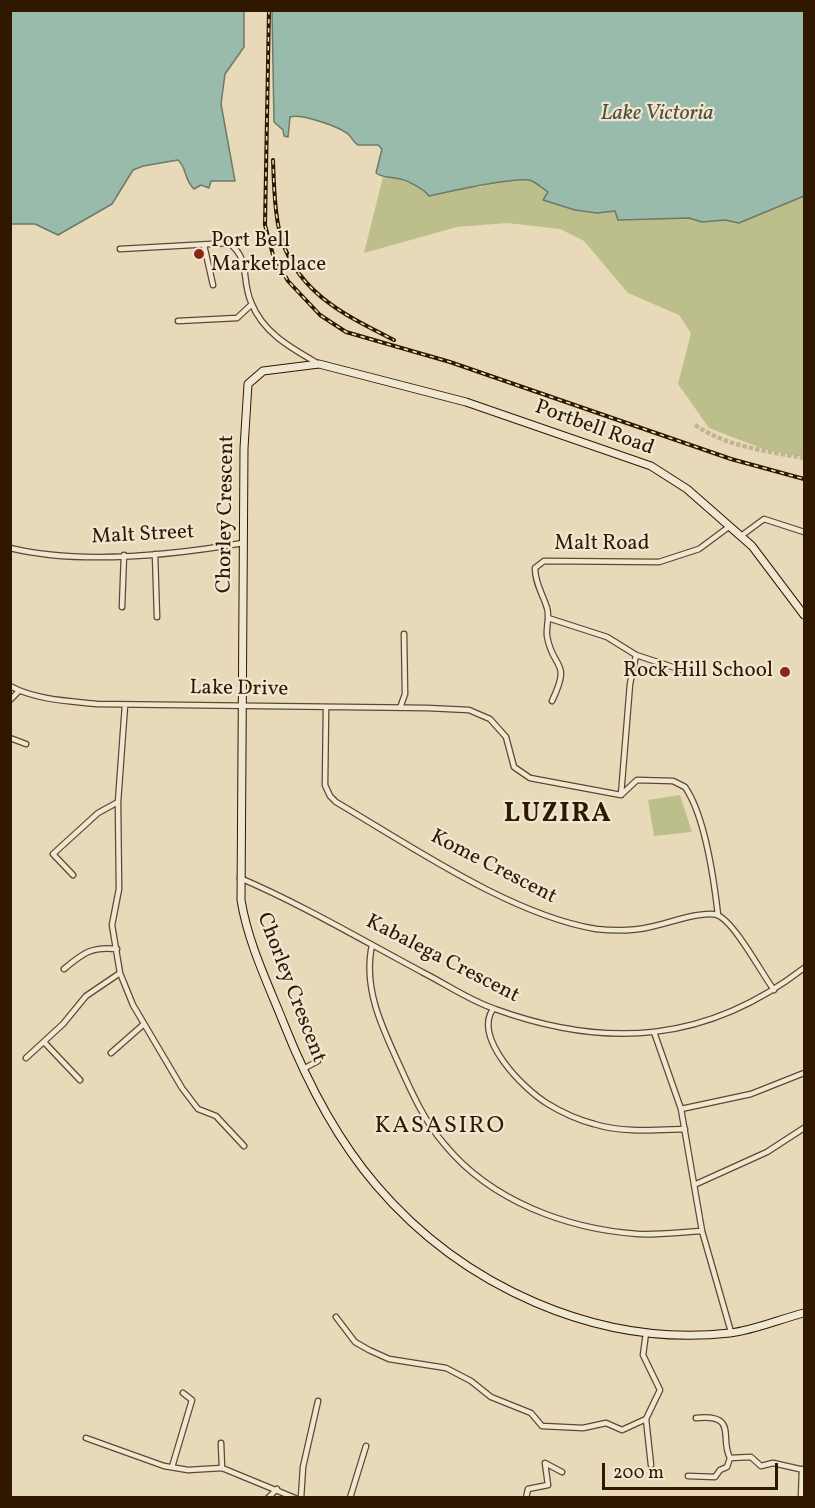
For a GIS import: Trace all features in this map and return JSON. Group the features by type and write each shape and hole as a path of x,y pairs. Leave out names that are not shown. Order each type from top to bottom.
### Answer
{"main road":[{"name":"Portbell Road","path":"319,364 466,402 651,466 687,489 741,536 765,562 804,615"},
{"name":"Chorley Crescent","path":"319,364 263,371 248,384 244,448 241,900 248,931 303,1070 325,1111 364,1170 412,1221 438,1244 485,1276 552,1310 612,1328 646,1333 731,1332 804,1313"}],"street":[{"path":"120,249 229,243 243,258 251,304 270,333 319,364"},
{"path":"204,245 213,285"},
{"path":"178,321 237,318 251,304"},
{"path":"741,536 764,519 804,532"},
{"name":"Malt Road","path":"552,701 562,677 560,664 548,641 547,607 535,579 535,568 543,561 659,562 699,549 730,526"},
{"name":"Malt Street","path":"10,548 43,555 155,555 244,543"},
{"path":"122,607 124,555"},
{"path":"155,555 157,617"},
{"path":"548,618 607,637 636,655 691,673"},
{"path":"400,708 405,694 404,634"},
{"path":"621,795 629,695 636,655"},
{"name":"Lake Drive","path":"10,686 19,691 54,699 125,705 469,711 484,715 501,729 509,745 513,764 526,776 621,795"},
{"path":"10,700 19,691"},
{"path":"125,705 118,802 119,889 112,925 120,973 126,993 197,1108 216,1116 244,1146"},
{"name":"Kome Crescent","path":"326,709 325,785 330,796 441,863 519,905 597,929 626,930 705,914 718,915"},
{"path":"10,738 26,744"},
{"path":"621,795 637,780 673,781 685,787 704,836 714,879 718,915 729,925 774,990"},
{"path":"73,875 53,854 98,813 118,802"},
{"name":"Kabalega Crescent","path":"240,878 299,904 493,1009 527,1020 587,1032 654,1032 687,1027 732,1013 774,990 804,968"},
{"path":"372,945 369,967 370,988 392,1049 435,1133 470,1171 531,1208 568,1222 638,1234 702,1231"},
{"path":"64,969 89,949 99,946 117,949"},
{"path":"26,1058 44,1042 86,996 120,973"},
{"path":"493,1009 488,1016 487,1028 497,1051 520,1080 546,1103 594,1124 640,1130 685,1129"},
{"path":"111,1053 144,1024"},
{"path":"654,1032 681,1109 702,1231 731,1332"},
{"path":"44,1042 80,1080"},
{"path":"303,1070 318,1061"},
{"path":"681,1109 751,1094 804,1073"},
{"path":"694,1185 767,1152 804,1128"},
{"path":"336,1317 355,1342 369,1350 389,1359 446,1368 476,1384 490,1397 531,1413 544,1427 582,1428 606,1423 622,1430 646,1419"},
{"path":"646,1333 643,1355 660,1390 646,1419 651,1465"},
{"path":"172,1467 192,1400 183,1393"},
{"path":"302,1497 303,1467 318,1401"},
{"path":"688,1476 715,1477 720,1470 727,1467 730,1458 726,1426 720,1421 696,1418"},
{"path":"86,1438 172,1467 197,1470 222,1467 251,1481 295,1497"},
{"path":"221,1443 222,1467"},
{"path":"350,1497 366,1446"},
{"path":"730,1458 751,1456 761,1466 773,1463 803,1469 801,1497"},
{"path":"526,1497 528,1489 547,1486 545,1463 562,1472"},
{"path":"268,1497 277,1489"}],"green space":[{"path":"383,177 398,178 404,182 421,186 481,187 496,181 531,180 548,193 544,199 597,213 616,211 618,220 689,218 702,222 725,220 739,223 804,196 804,457 766,450 709,428 678,384 691,333 679,315 628,293 584,241 560,229 507,223 457,227 364,253"},
{"path":"680,795 692,832 654,836 648,800"}],"water":[{"path":"10,11 244,11 244,47 225,74 221,104 235,181 211,181 209,188 201,185 194,189 178,160 143,166 133,170 112,204 58,235 35,224 11,224"},
{"name":"Lake Victoria","path":"272,11 804,11 804,196 739,223 725,220 702,222 689,218 618,220 615,211 597,213 575,210 543,200 548,192 532,181 525,180 483,185 429,196 409,182 376,173 382,149 378,145 358,145 345,132 311,119 295,116 290,117 288,137 284,136 283,130 274,122"}],"tunnel":[{"path":"695,425 734,443 804,458"}],"railway":[{"path":"269,10 265,225 273,255 288,281 320,315 346,332 450,362 731,459 804,479"},
{"path":"273,160 275,204 279,229 295,269 323,298 339,310 394,340"}],"place":[{"name":"Port Bell Marketplace","path":"199,254"},
{"name":"Rock Hill School","path":"785,672"}],"district":[{"name":"LUZIRA","path":"558,816"},
{"name":"KASASIRO","path":"440,1128"}]}
